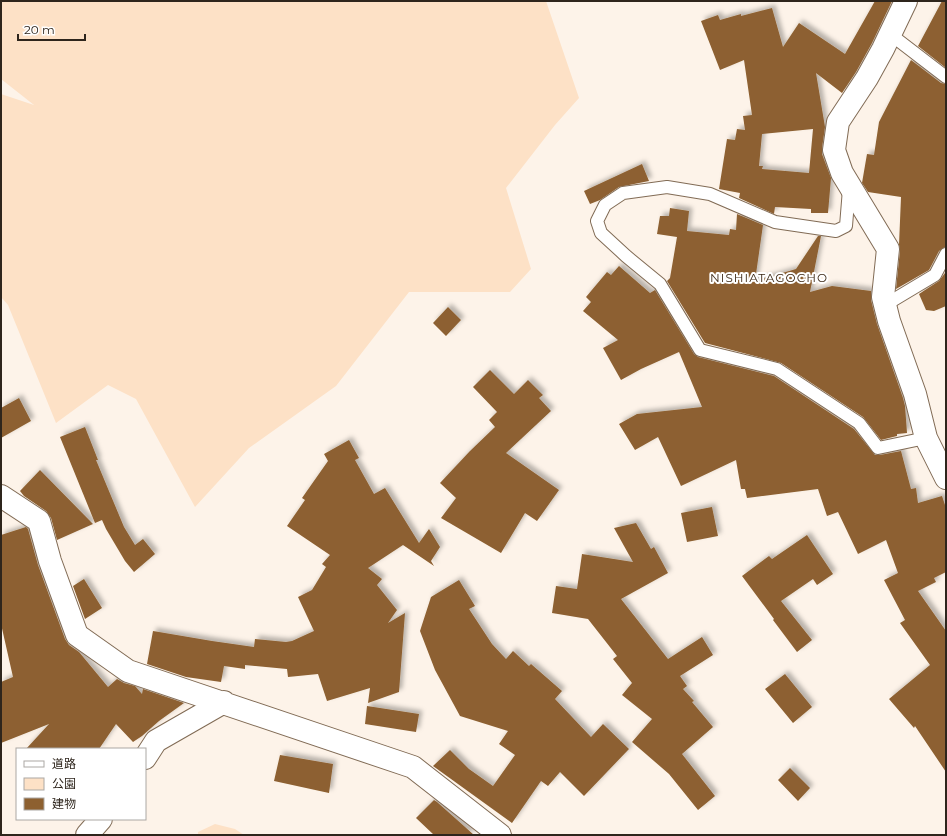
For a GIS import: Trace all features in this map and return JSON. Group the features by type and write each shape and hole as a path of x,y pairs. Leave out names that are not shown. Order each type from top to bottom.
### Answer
{"street":[{"path":"906,1 867,78 838,122 834,150 842,173 888,249 883,297 889,321 915,394 926,438 946,478"},
{"path":"1,496 40,521 50,561 77,635 128,671 224,702 413,767 500,835"},
{"path":"146,756 156,741 224,702"},
{"path":"87,835 100,820"}],"lane":[{"path":"890,34 946,77"},
{"path":"850,186 846,226 836,230 775,222 710,194 668,187 623,193 605,205 597,221 601,233 660,284 700,350 777,369 859,423 878,448 926,438"},
{"path":"885,305 935,275 946,254"}],"green space":[{"path":"1,1 546,1 579,98 555,125 506,188 531,269 510,292 409,292 336,386 249,448 195,507 136,399 108,385 56,423 8,305 1,297 1,94 34,105 1,79"},
{"path":"215,824 235,829 244,835 198,835 198,832"}],"building":[{"path":"875,1 892,1 872,43 856,72 842,93 816,73 825,127 822,154 831,178 828,213 811,213 811,209 775,207 774,214 739,198 740,193 719,189 727,139 735,140 737,129 745,130 743,116 752,115 744,60 720,70 701,21 718,15 720,20 772,8 783,47 799,23 845,54","holes":["813,129 809,173 762,169 763,166 759,166 762,134"]},
{"path":"942,1 946,1 946,68 918,46"},
{"path":"911,60 941,83 946,84 945,247 939,251 929,270 896,289 900,250 901,197 868,192 862,183 867,154 874,155 879,122"},
{"path":"642,164 649,181 619,187 600,200 590,204 584,191"},
{"path":"670,208 689,211 687,231 729,235 730,229 736,230 737,214 763,225 755,281 796,269 818,236 821,236 810,292 832,286 871,291 871,300 877,324 903,398 907,433 897,434 897,436 881,440 863,417 781,363 705,343 667,281 670,278 677,237 657,234 660,216 669,216"},
{"path":"619,266 650,293 655,290 694,354 698,357 774,376 854,429 875,455 901,451 911,489 916,488 918,503 942,496 946,508 946,572 934,578 936,582 918,591 946,631 946,772 915,726 914,728 889,699 930,665 900,623 905,620 884,580 898,573 886,540 858,554 838,512 827,516 818,489 747,498 745,489 741,489 736,460 681,486 658,437 635,450 619,424 637,414 702,407 679,352 641,369 621,380 603,348 618,340 583,311 591,302 586,297 607,272 611,275"},
{"path":"945,273 946,306 934,311 926,310 919,294 939,281"},
{"path":"448,307 461,320 446,336 433,323"},
{"path":"490,370 514,394 528,380 543,395 539,398 551,411 506,453 559,490 537,521 525,513 501,553 441,518 456,498 440,483 495,427 489,420 497,412 473,387"},
{"path":"19,398 31,421 1,438 1,408"},
{"path":"85,427 98,460 96,460 124,527 135,545 143,539 155,554 134,572 125,561 102,520 95,523 60,437"},
{"path":"349,440 359,458 355,460 374,494 385,488 419,543 429,529 440,547 431,561 434,566 403,545 368,568 382,579 377,585 397,610 388,623 405,613 399,692 368,703 370,688 327,701 318,674 288,677 287,669 245,665 245,669 224,666 221,682 186,677 147,664 153,631 254,647 255,639 286,642 292,641 314,631 298,597 312,590 326,567 322,564 330,555 287,526 305,500 302,498 328,461 324,454"},
{"path":"40,470 93,524 57,540 51,518 46,511 24,496 20,491"},
{"path":"712,507 718,536 687,542 681,513"},
{"path":"636,523 651,549 654,547 668,573 621,599 668,659 702,637 713,655 680,676 687,686 683,689 713,727 682,754 715,796 698,810 669,774 632,742 652,719 622,695 632,683 613,659 617,656 588,619 552,613 556,586 577,589 582,554 633,562 614,528"},
{"path":"26,527 28,529 38,565 65,639 69,645 79,652 108,687 117,679 135,686 142,694 143,689 184,703 133,742 116,724 100,748 27,748 49,724 1,743 1,682 13,677 1,624 1,535"},
{"path":"807,535 833,574 817,585 813,579 781,601 812,640 797,652 742,576 769,556 772,559"},
{"path":"84,579 102,608 85,619 73,586"},
{"path":"459,580 475,606 469,609 492,644 506,659 513,651 529,666 531,664 562,691 555,699 591,737 603,724 629,749 584,796 560,772 548,786 541,781 512,823 433,766 450,750 469,769 493,786 515,755 499,744 508,731 460,716 435,670 420,631 431,597"},
{"path":"785,674 812,707 793,723 765,689"},
{"path":"367,706 419,714 416,732 365,724"},
{"path":"280,755 333,764 329,793 274,781"},
{"path":"790,768 810,788 798,801 778,780"},
{"path":"434,800 474,835 434,835 416,818"}],"district":[{"name":"NISHIATAGOCHO","path":"769,278"}]}
